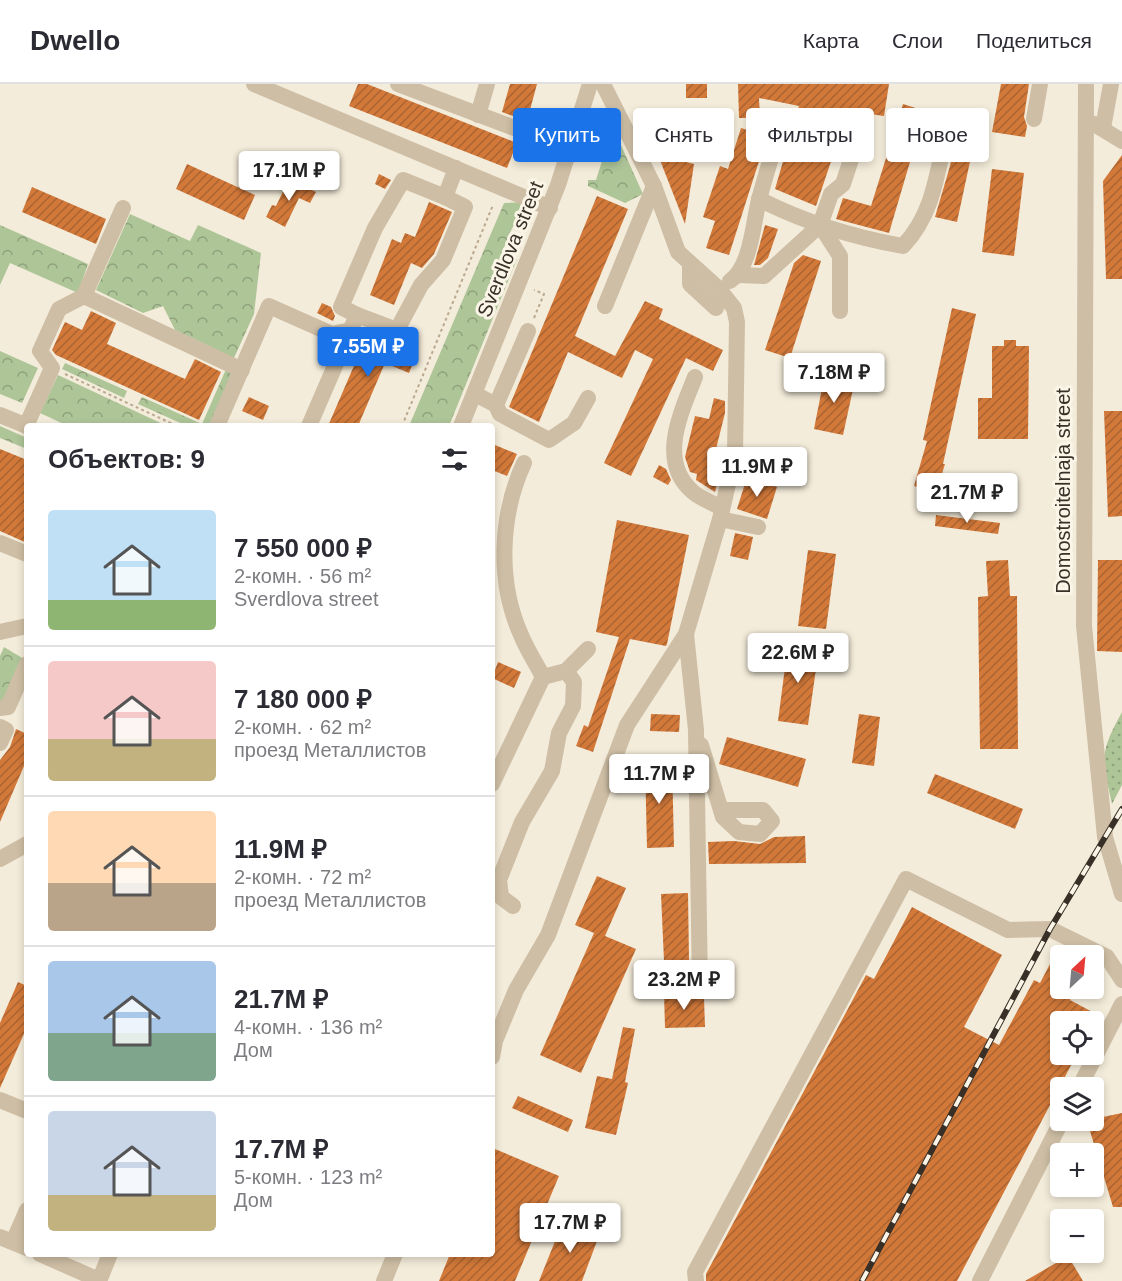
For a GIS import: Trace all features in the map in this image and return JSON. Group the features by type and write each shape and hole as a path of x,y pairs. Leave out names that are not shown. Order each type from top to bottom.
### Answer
{"street":[{"path":"254,84 550,208"},
{"path":"398,84 513,128"},
{"path":"478,115 487,84"},
{"name":"Sverdlova street","path":"583,108 590,84"},
{"path":"495,1041 513,998 548,935 627,725 686,634 721,513 735,454 737,322 734,308 719,289 678,252 654,186 603,84"},
{"path":"1034,119 1040,84"},
{"name":"Domostroitelnaja street","path":"1086,84 1084,626 1102,814 1116,852 1122,894"},
{"path":"1103,128 1111,84"},
{"path":"1085,120 1103,128 1122,141"},
{"name":"Sverdlova street","path":"462,423 567,162"},
{"path":"719,289 739,275 754,229 759,199 770,162"},
{"path":"739,275 764,276 820,225 831,194 843,184 850,162"},
{"path":"759,199 788,214 820,225 875,241 903,246 916,233 929,208 939,162"},
{"path":"445,197 456,168"},
{"path":"403,180 445,197 465,207 443,260 421,285 397,330 354,322 341,307 375,228 403,180"},
{"path":"605,306 654,186"},
{"path":"27,423 52,368 40,351 59,309 84,296 123,208"},
{"path":"820,225 840,256 840,311"},
{"path":"690,265 690,284 716,308"},
{"path":"84,296 242,370"},
{"path":"218,423 269,306 332,334 354,322"},
{"path":"310,423 354,322"},
{"path":"496,405 528,331"},
{"path":"695,377 675,429 675,463 680,477 694,493 721,513 758,527"},
{"path":"475,394 496,405 500,414 549,440 573,423 588,398"},
{"path":"0,415 24,425"},
{"path":"524,463 513,485 505,527 506,579 520,633 543,677"},
{"path":"0,543 24,553"},
{"path":"0,632 24,627"},
{"path":"686,634 696,730 700,988"},
{"path":"495,778 543,677 566,671 588,649"},
{"path":"0,708 8,707 24,671"},
{"path":"513,906 501,897 499,880 522,822 552,771 559,733 573,706 574,682 566,671"},
{"path":"0,727 6,730 0,743"},
{"path":"696,730 721,810"},
{"path":"0,859 24,846"},
{"path":"696,1281 695,1272 906,879 1008,930 1050,929 1107,957 1122,980"},
{"path":"1085,1077 1122,1004"},
{"path":"0,1100 24,1110"},
{"path":"980,1281 1056,1131"},
{"path":"13,1242 24,1217"},
{"path":"57,1257 99,1280 109,1257"},
{"path":"384,1281 394,1257"}],"path":[{"path":"403,423 493,205"},
{"path":"528,331 544,294 534,290"},
{"path":"52,368 171,423"}],"green space":[{"path":"621,145 643,194 625,203 588,186 588,180 596,180 602,162 621,162"},
{"path":"527,202 531,205 521,227 513,226 503,250 517,259 450,423 410,423 504,203"},
{"path":"130,214 190,241 198,225 261,253 254,314 234,358 175,330 163,306 143,313 96,290"},
{"path":"0,225 88,264 78,293 10,263 0,285"},
{"path":"0,351 38,368 22,403 0,394"},
{"path":"65,363 127,391 124,398 62,369"},
{"path":"227,367 235,371 213,423 202,423"},
{"path":"58,375 161,423 62,423 40,413"},
{"path":"142,397 200,423 180,423 138,404"},
{"path":"0,426 24,437 24,448 0,438"},
{"path":"4,647 24,659 4,702 0,702 0,656"},
{"path":"1122,712 1122,785 1112,804 1106,776 1105,756 1109,738"}],"building":[{"path":"358,84 367,84 513,141 513,153 507,168 349,106"},
{"path":"510,84 537,84 531,108 513,108 513,116 502,112"},
{"path":"686,84 707,84 707,98 686,98"},
{"path":"738,84 889,84 884,116 874,115 874,108 798,108 799,106 759,98 760,108 746,108 746,118 739,118"},
{"path":"1001,84 1029,84 1024,117 1027,126 1025,137 992,132"},
{"path":"903,104 916,108 902,108"},
{"path":"741,128 746,130 746,162 759,162 729,255 706,248 715,221 703,217 720,166 728,169 730,162 734,162 734,150"},
{"path":"1122,155 1122,279 1106,279 1103,181"},
{"path":"886,158 886,162 910,162 889,233 836,219 843,198 871,206"},
{"path":"661,162 694,164 685,224"},
{"path":"783,162 831,162 816,206 775,189"},
{"path":"951,162 970,162 957,222 935,217"},
{"path":"187,164 255,195 244,220 176,189"},
{"path":"992,169 1024,173 1014,256 982,252"},
{"path":"379,174 391,180 385,189 375,184"},
{"path":"289,179 316,192 310,203 299,198 285,227 266,217 272,205 276,206"},
{"path":"32,187 106,219 96,244 22,212"},
{"path":"597,196 628,209 575,336 615,356 645,301 663,309 659,319 723,350 713,371 686,358 631,476 604,463 653,359 635,350 622,378 568,352 539,422 509,407"},
{"path":"429,202 452,212 434,254 422,268 411,263 394,305 370,295 392,239 401,243 405,233 415,237"},
{"path":"765,225 778,229 768,258 760,265 754,265"},
{"path":"803,255 821,261 790,358 765,350 794,263"},
{"path":"322,303 331,307 335,316 333,321 317,313"},
{"path":"952,308 976,314 943,464 945,464 936,493 914,486 927,441 923,440"},
{"path":"91,311 116,323 107,344 185,379 195,359 221,372 199,420 56,355 52,350 65,322 82,330"},
{"path":"369,331 395,340 393,346 416,356 409,373 385,363 359,423 329,423"},
{"path":"1004,340 1016,340 1016,346 1029,346 1028,439 978,439 978,398 992,398 992,346 1004,346"},
{"path":"825,373 855,380 843,435 814,429"},
{"path":"249,397 269,406 263,420 242,411"},
{"path":"714,398 725,401 725,413 714,457 723,459 715,492 696,480 697,474 690,472 685,457 695,416 709,419"},
{"path":"1104,411 1122,411 1122,516 1108,517"},
{"path":"495,445 517,454 507,476 495,471"},
{"path":"0,449 24,459 24,542 0,531"},
{"path":"659,465 666,469 671,480 668,485 653,477"},
{"path":"747,477 777,487 767,519 737,509"},
{"path":"936,515 1000,523 998,534 935,526"},
{"path":"617,520 689,535 667,644 666,646 630,639 593,752 576,746 584,725 588,727 619,637 596,632"},
{"path":"735,533 753,537 748,560 730,556"},
{"path":"808,550 836,554 826,629 798,626"},
{"path":"1008,560 1010,596 1017,596 1018,749 980,749 978,597 988,596 986,561"},
{"path":"1098,560 1122,560 1122,652 1097,651"},
{"path":"788,644 819,648 808,725 778,721"},
{"path":"498,662 521,672 514,688 495,679"},
{"path":"651,714 680,715 679,732 650,731"},
{"path":"859,714 880,717 874,766 852,763"},
{"path":"16,729 24,733 24,766 0,822 0,760 10,747"},
{"path":"727,737 806,759 798,787 719,764"},
{"path":"672,762 674,847 647,848 645,763"},
{"path":"935,774 1023,809 1015,829 927,793"},
{"path":"805,836 806,863 709,864 708,842 734,841 760,844 774,837"},
{"path":"597,876 626,888 605,936 636,949 581,1073 540,1055 594,933 575,925"},
{"path":"688,893 689,960 664,961 661,894"},
{"path":"912,907 1002,955 964,1027 999,1045 1034,980 1040,983 1050,964 1050,999 1070,999 1091,1011 1050,1011 1050,1065 1071,1065 1065,1077 1050,1077 1050,1105 957,1281 706,1281 706,1274 866,975 874,979"},
{"path":"18,982 24,985 24,1034 0,1088 0,1023"},
{"path":"691,992 695,997 704,998 705,1027 665,1028 664,993"},
{"path":"623,1027 635,1029 625,1082 628,1083 616,1135 585,1128 597,1076 612,1079"},
{"path":"518,1096 573,1120 568,1132 512,1108"},
{"path":"1122,1113 1122,1207 1113,1207 1104,1177 1104,1143 1094,1143 1090,1131 1104,1131 1104,1117"},
{"path":"495,1149 559,1176 515,1281 439,1281 449,1257 495,1257"},
{"path":"564,1219 600,1233 582,1281 539,1281"},
{"path":"1056,1263 1072,1263 1083,1281 1025,1281"}],"railway":[{"path":"862,1281 1050,929 1122,809"}]}
